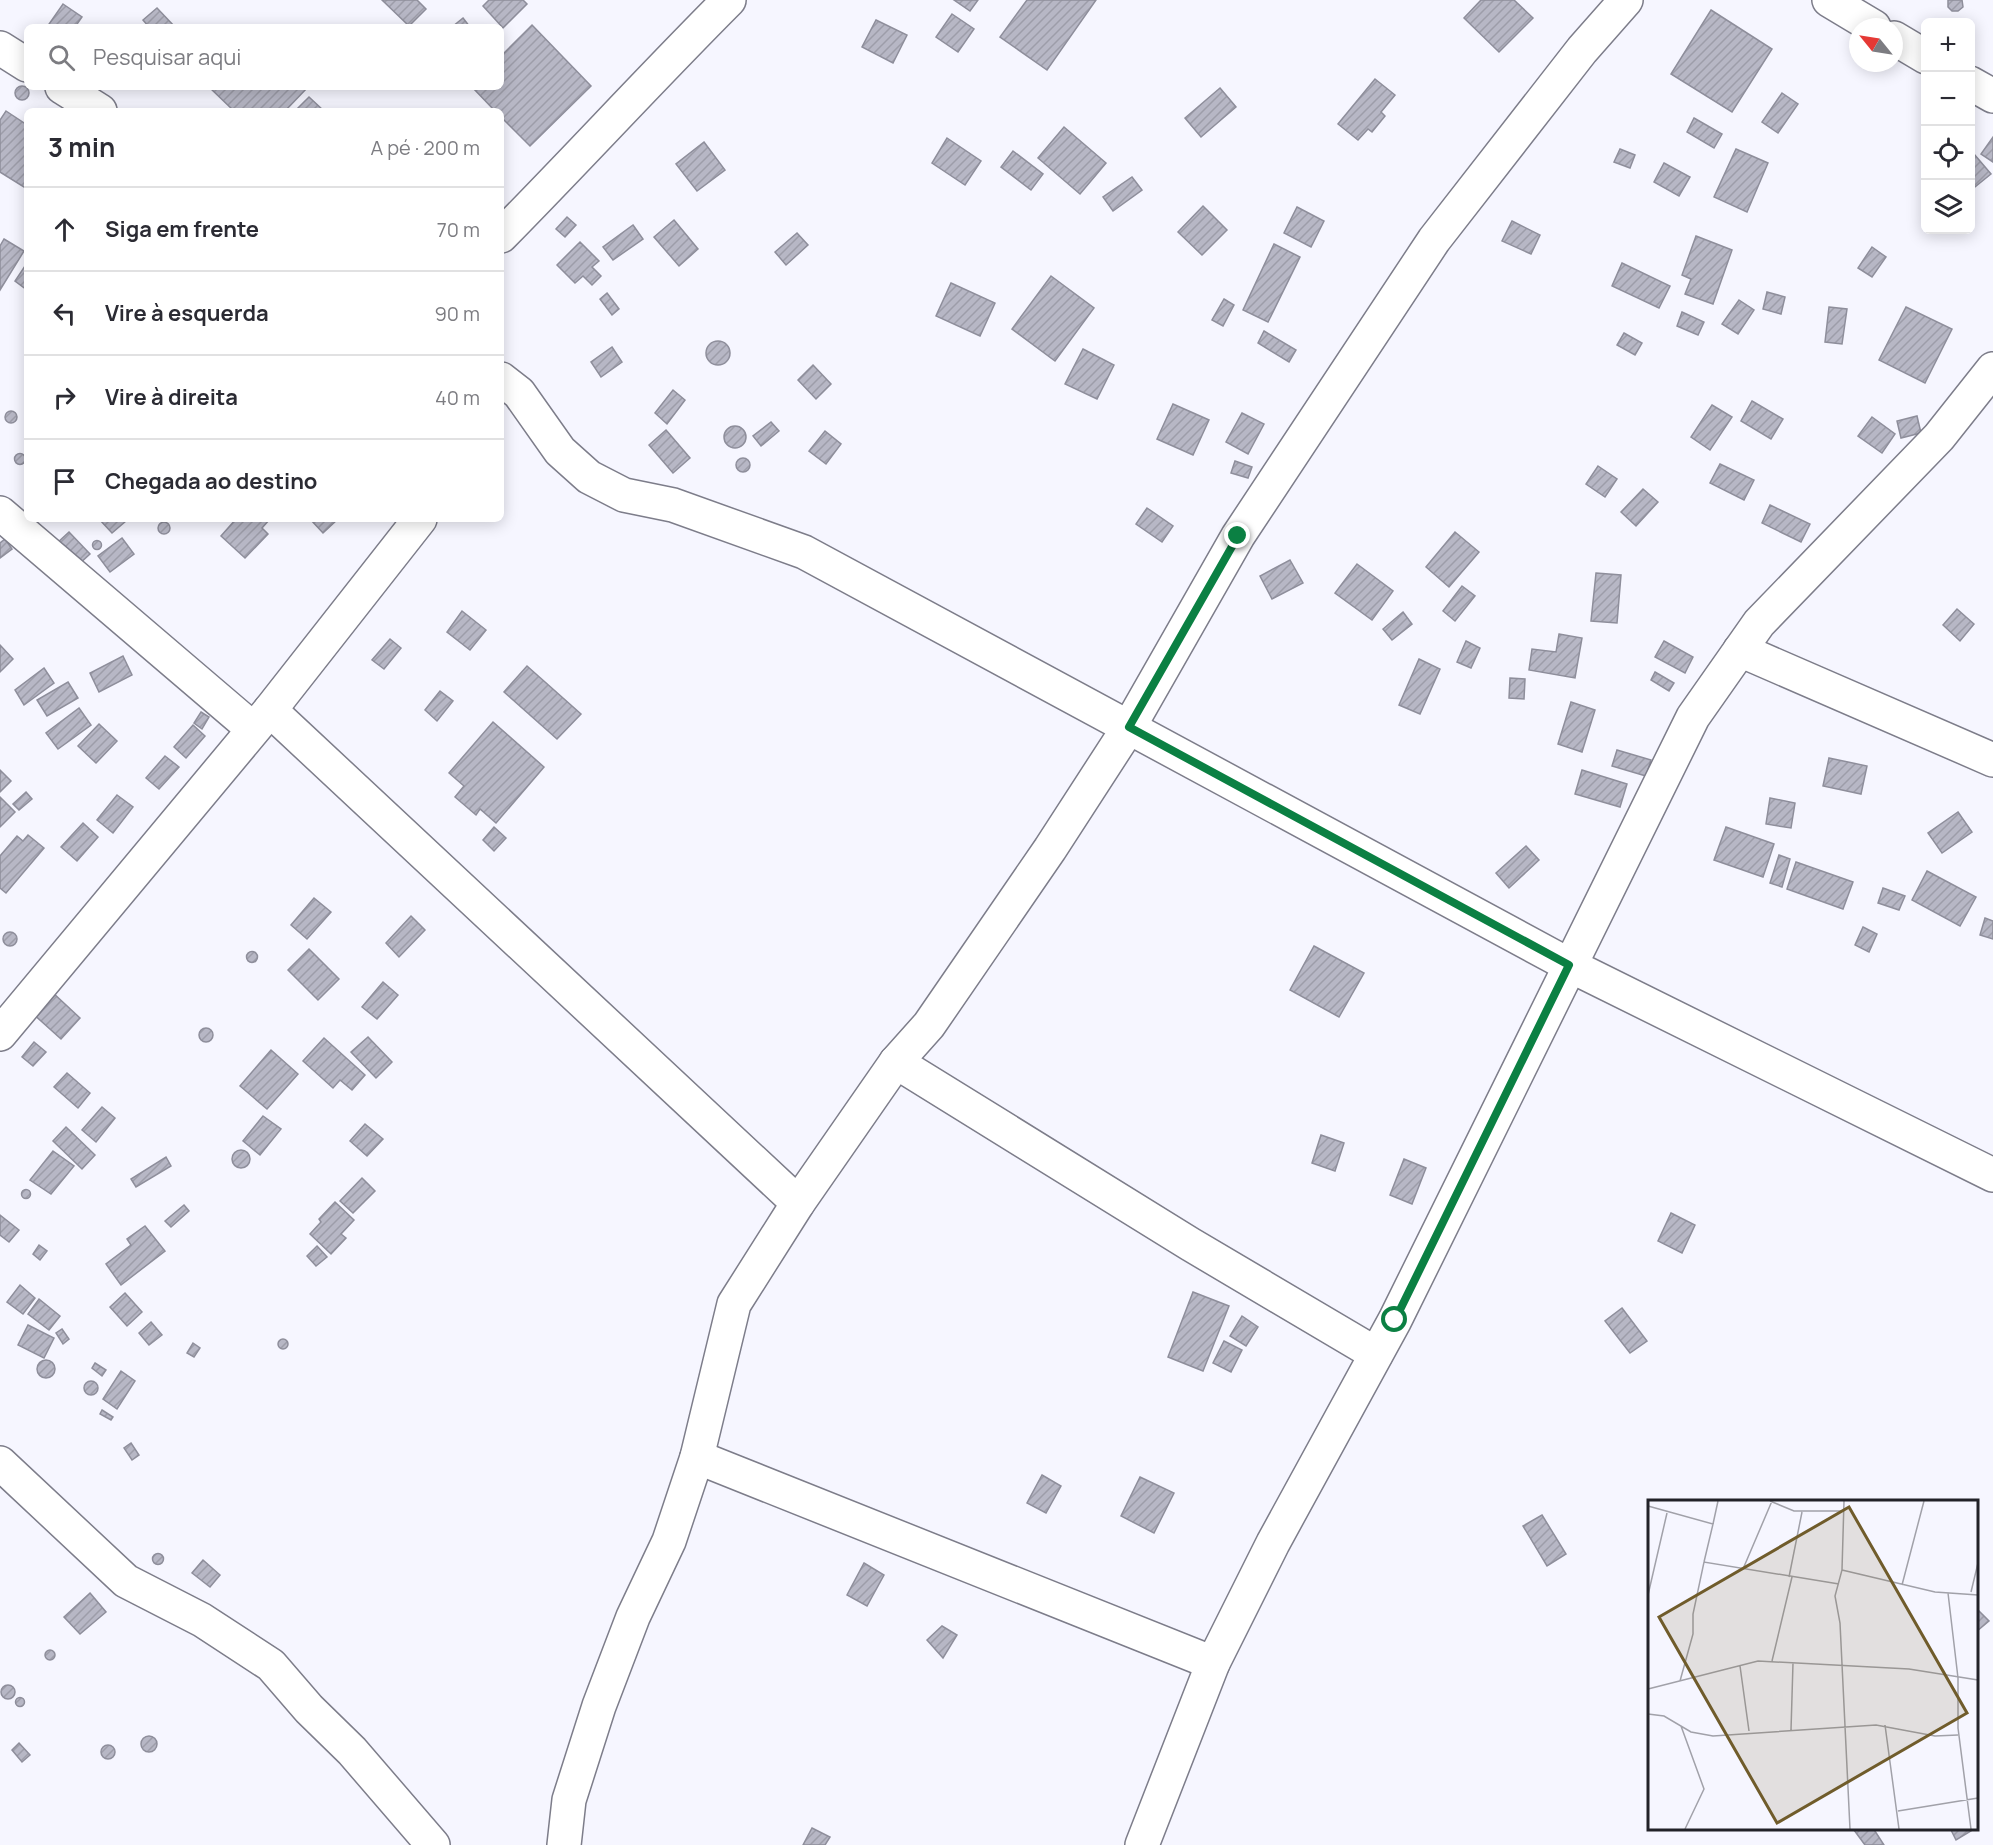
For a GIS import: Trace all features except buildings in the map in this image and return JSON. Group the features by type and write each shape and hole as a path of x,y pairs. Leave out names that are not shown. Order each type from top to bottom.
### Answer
{"street":[{"path":"504,233 729,0"},
{"path":"564,1845 569,1800 599,1706 633,1617 669,1540 697,1457 734,1304 798,1203 896,1062 929,1025 1050,849 1129,727 1238,536 1434,240 1582,50 1626,0"},
{"path":"1829,0 1859,18"},
{"path":"1903,43 1921,54"},
{"path":"1975,85 1993,96"},
{"path":"67,90 95,108"},
{"path":"1142,1845 1213,1663 1273,1542 1395,1320 1693,717 1759,623 1939,437 1993,369"},
{"path":"507,396 560,451 589,477 624,495 674,505 804,552 1569,965 1993,1175"},
{"path":"0,513 261,720 798,1203"},
{"path":"2,1028 261,720 418,522"},
{"path":"1740,650 1993,760"},
{"path":"896,1062 1190,1244 1376,1354"},
{"path":"697,1457 1213,1663"},
{"path":"0,1463 126,1581 202,1620 271,1665 309,1709 352,1751 433,1845"}],"route":[{"path":"1238,536 1129,727 1569,965 1395,1320"}]}
